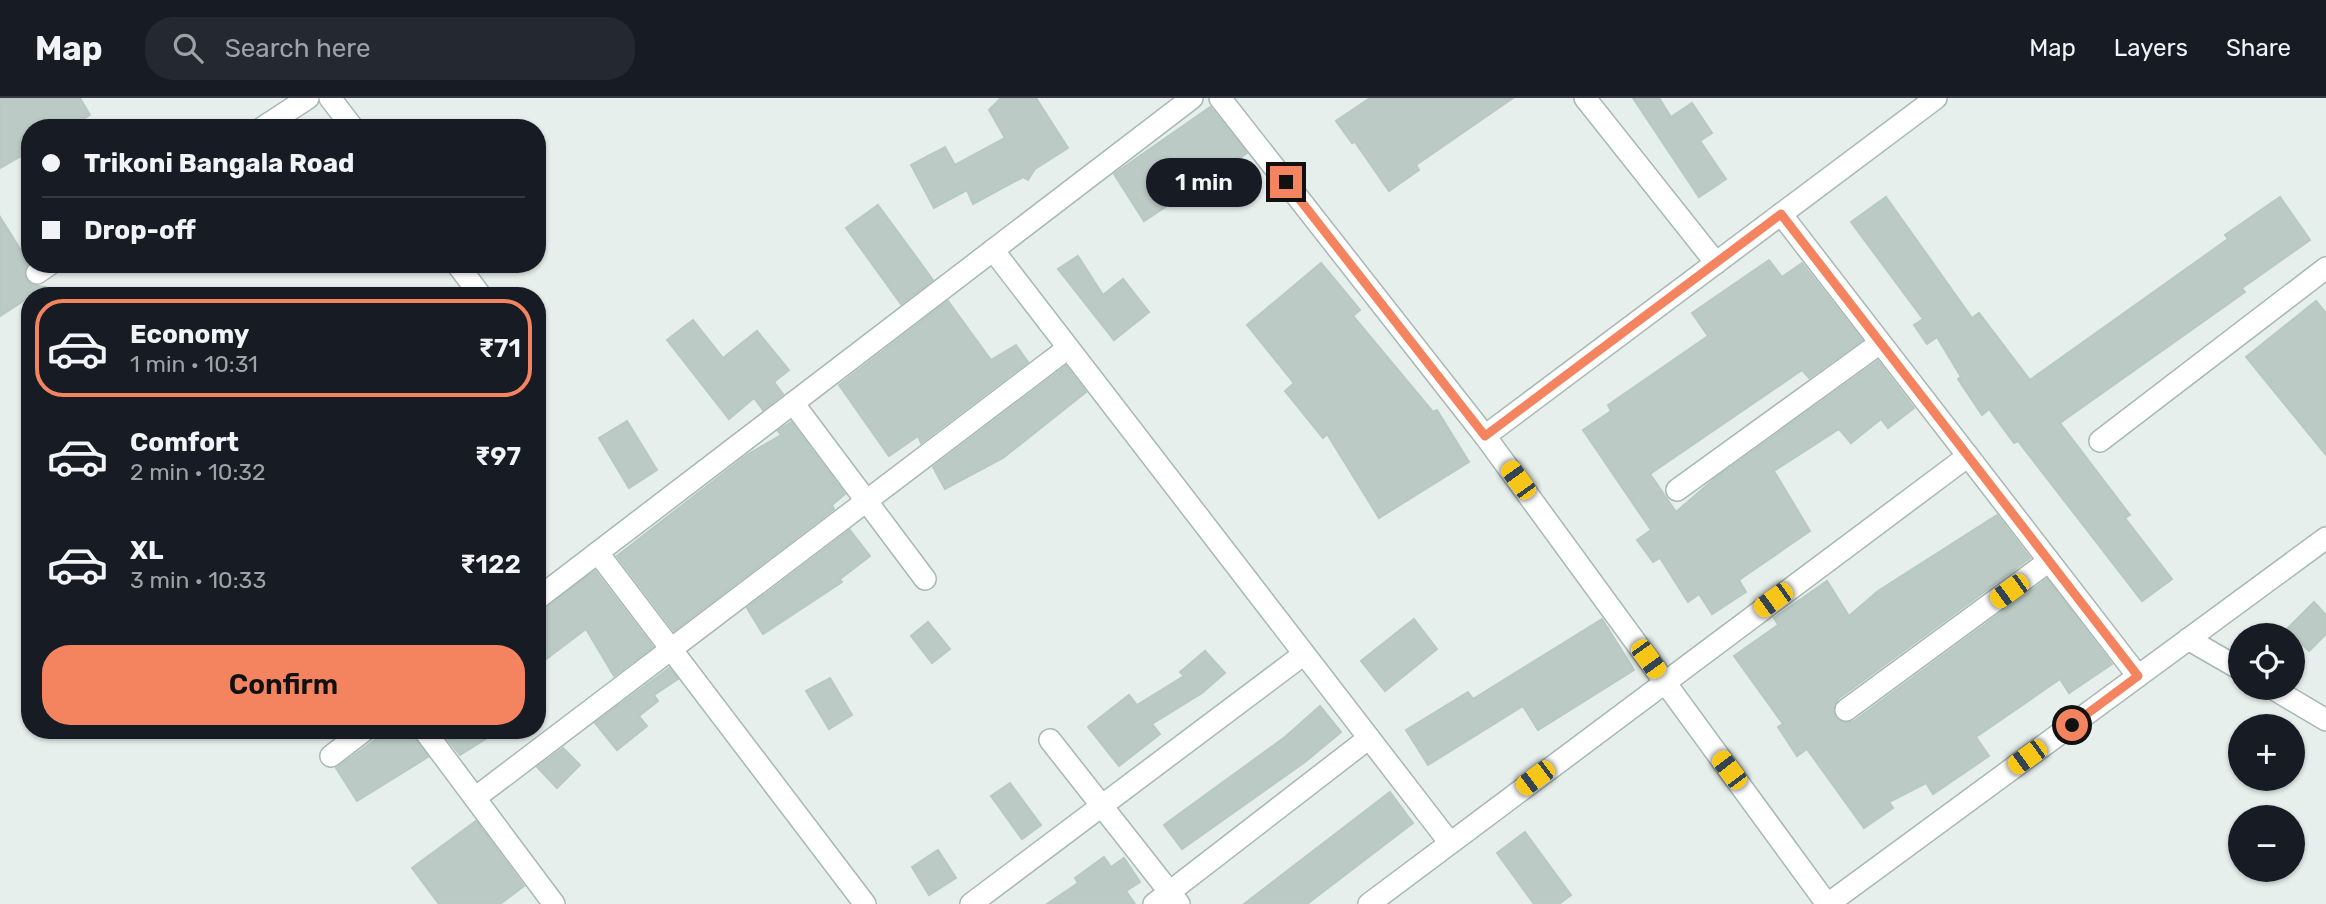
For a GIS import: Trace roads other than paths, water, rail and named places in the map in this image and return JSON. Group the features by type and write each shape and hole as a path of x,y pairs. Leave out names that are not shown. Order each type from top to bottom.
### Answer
{"street":[{"path":"276,119 308,98"},
{"path":"330,98 346,119"},
{"path":"546,592 1192,98"},
{"path":"1220,98 1485,436 1828,904 2326,538"},
{"path":"1585,98 1716,263"},
{"path":"1485,436 1936,98"},
{"path":"1781,214 2138,676"},
{"path":"993,250 1450,843"},
{"path":"2100,441 2326,268"},
{"path":"1677,490 1880,343"},
{"path":"475,799 1068,348"},
{"path":"793,403 925,579"},
{"path":"1368,904 1968,456"},
{"path":"598,553 863,902"},
{"path":"1846,710 2049,561"},
{"path":"2188,639 2228,662"},
{"path":"971,904 1304,654"},
{"path":"2292,700 2326,720"},
{"path":"1050,740 1102,805 1167,900 1369,738"},
{"path":"331,756 353,739"},
{"path":"431,739 554,904"}]}
